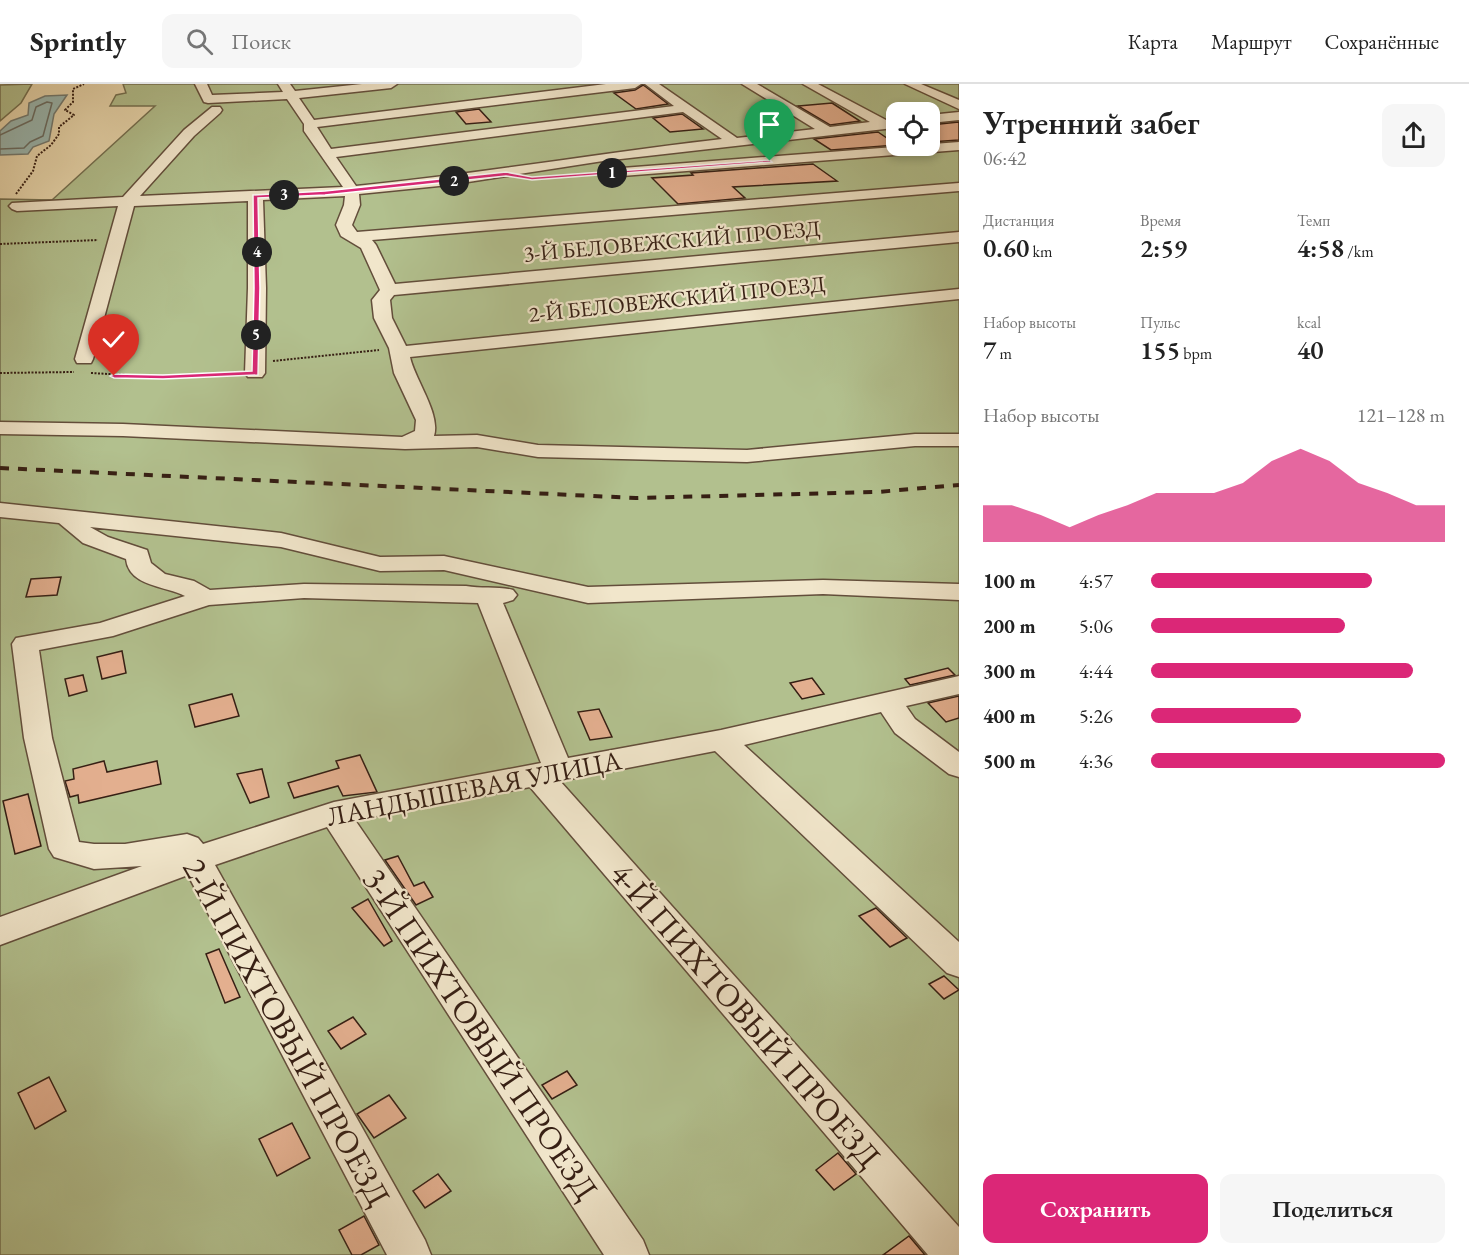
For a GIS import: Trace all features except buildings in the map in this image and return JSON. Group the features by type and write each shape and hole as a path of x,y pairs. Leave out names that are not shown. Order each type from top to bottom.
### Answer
{"lane":[{"path":"201,84 212,104"},
{"path":"84,359 127,202 212,104 287,90 391,84"},
{"path":"310,124 635,84"},
{"path":"651,84 733,141"},
{"path":"748,84 828,131"},
{"path":"809,84 886,122"},
{"path":"911,84 959,105"},
{"path":"287,90 310,124 311,131 352,190 352,205 344,225 347,233 368,245 389,290 381,300 383,318 399,350 404,373 426,420 425,434 405,442"},
{"path":"327,154 686,108"},
{"path":"940,118 959,116"},
{"path":"17,206 352,190 506,174 603,157 886,125"},
{"path":"602,174 959,146"},
{"path":"506,174 532,179 579,175"},
{"path":"355,237 959,187"},
{"path":"255,196 257,288 255,368"},
{"name":"3-Й БЕЛОВЕЖСКИЙ ПРОЕЗД","path":"389,290 959,237"},
{"name":"2-Й БЕЛОВЕЖСКИЙ ПРОЕЗД","path":"399,350 959,294"},
{"path":"0,428 123,430 405,442 477,441 538,451 747,456 915,440 959,440"},
{"path":"0,510 280,540 380,564 444,563 588,595 823,587 959,592"},
{"path":"67,518 81,533 108,546 138,555 139,567 157,580 185,586 206,598 304,591 466,594 488,597 553,588"},
{"name":"4-Й ПИХТОВЫЙ ПРОЕЗД","path":"488,597 547,773 956,1255"},
{"name":"2-Й ПИХТОВЫЙ ПРОЕЗД","path":"206,598 104,630 25,644 38,738 65,849 80,856 122,857 187,846 410,1255"},
{"name":"ЛАНДЫШЕВАЯ УЛИЦА","path":"0,931 196,859 334,813 721,740 959,685"},
{"path":"887,701 905,726 959,767"},
{"path":"721,740 959,963"},
{"name":"3-Й ПИХТОВЫЙ ПРОЕЗД","path":"334,813 628,1255"}],"path":[{"path":"17,206 14,197 33,171 37,156 51,145 59,134 60,127 74,115 65,110 73,102 73,89 84,84"},
{"path":"0,244 116,241"},
{"path":"0,373 83,372 114,376 163,377 399,350"}],"green space":[{"path":"32,84 21,103 0,121 0,85"},
{"path":"123,84 959,84 959,1255 0,1255 0,199 52,200 155,106 110,106 116,95 126,93"}],"water":[{"path":"67,95 54,114 49,141 33,147 28,154 0,155 0,131 11,121 28,115 29,103 45,96"}],"railway":[{"path":"0,468 636,498 877,492 959,485"}],"route":[{"path":"114,376 163,377 255,373 257,288 255,196 325,193 506,174 532,179 770,161"}]}
